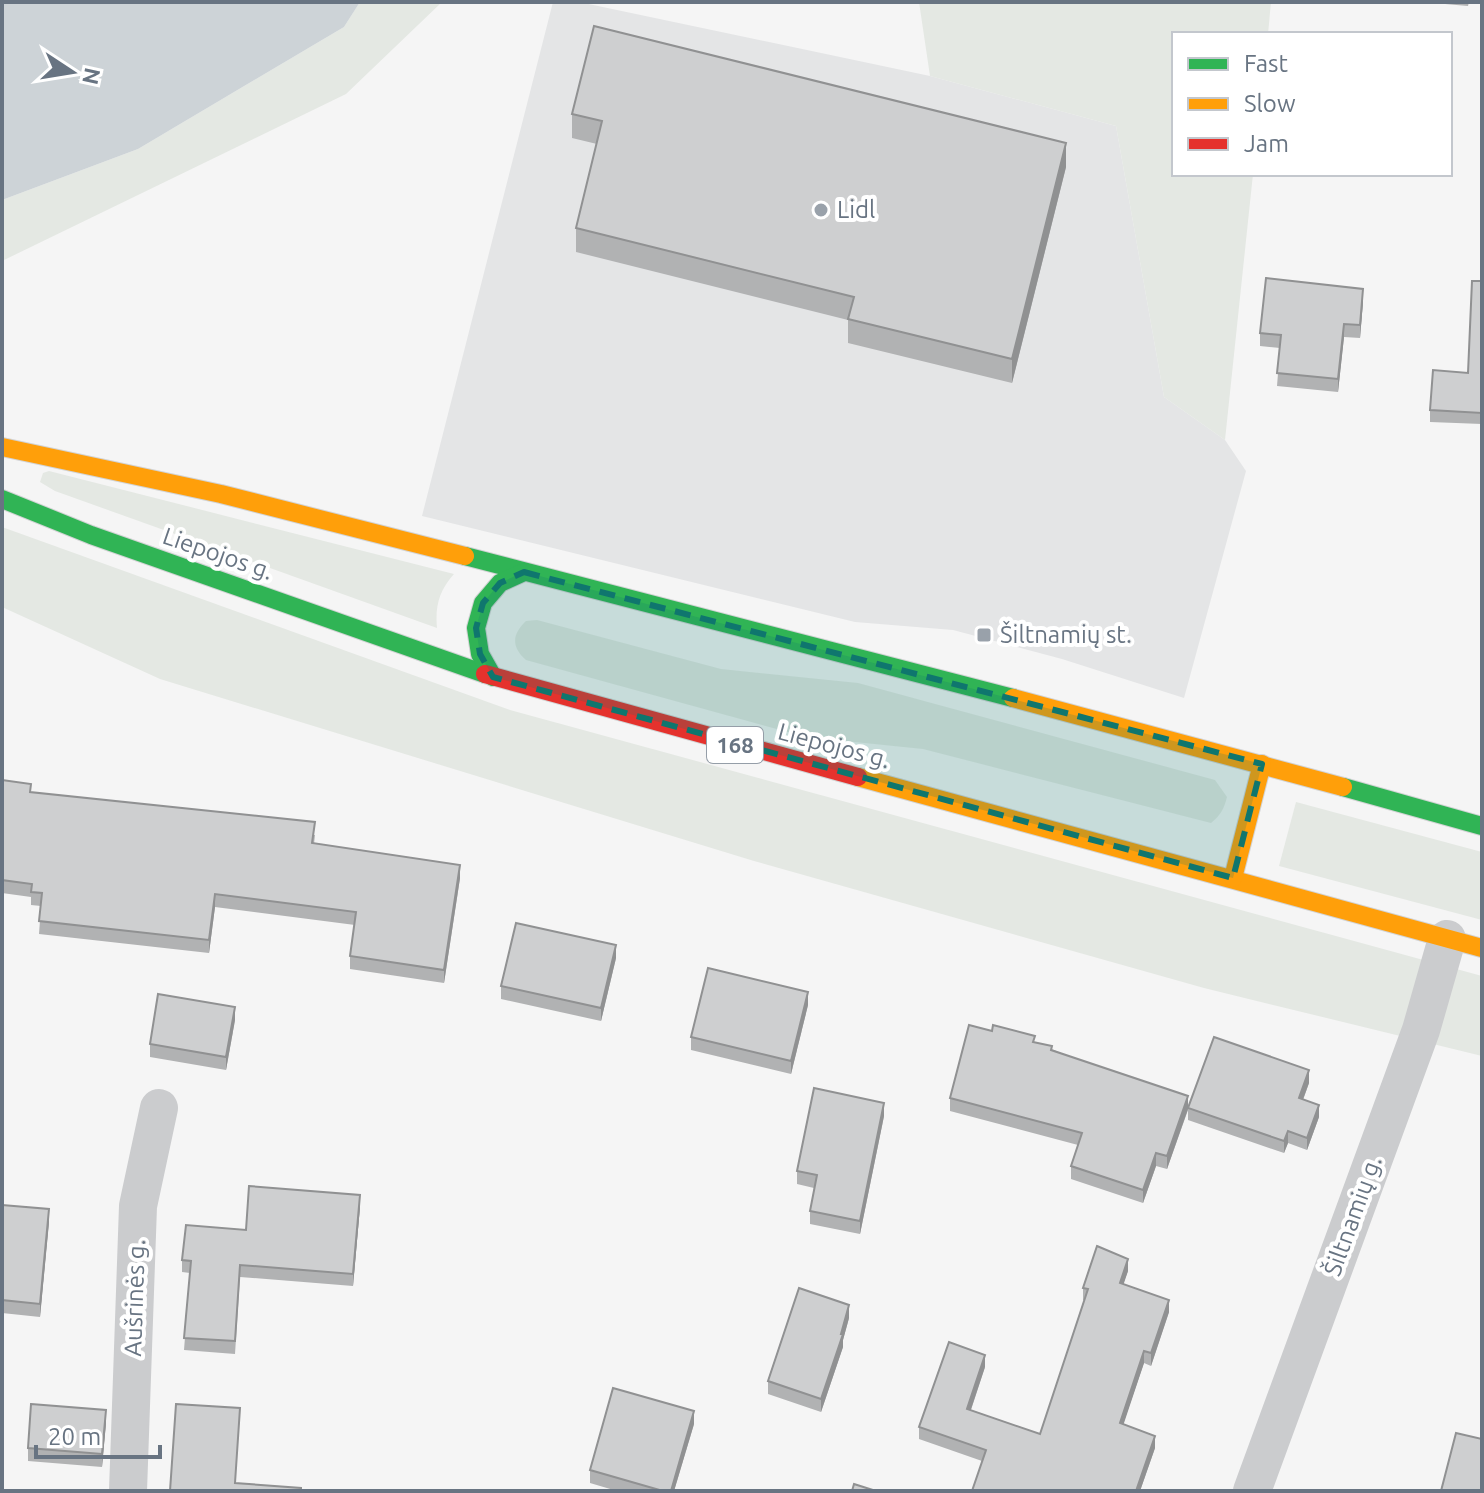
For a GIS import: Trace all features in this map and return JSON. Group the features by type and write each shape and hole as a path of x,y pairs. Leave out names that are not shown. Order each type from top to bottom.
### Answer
{"main road":[{"path":"2,447 95,464 524,572 1262,764 1482,826"},
{"name":"Liepojos g.","path":"2,499 91,535 493,677 1465,943"},
{"path":"493,677 480,654 476,628 483,603 500,583 524,572"},
{"path":"1233,878 1262,764"}],"street":[{"name":"Šiltnamių g.","path":"1252,1491 1421,1030 1465,943"},
{"name":"Aušrinės g.","path":"128,1491 138,1206 159,1108"}],"highlighted area":[{"path":"524,572 1262,764 1233,878 493,677 480,654 476,628 483,603 500,583"}],"shaded area":[{"path":"2,2 360,2 344,27 138,149 2,200"},
{"path":"360,2 442,2 346,94 2,261 2,200 138,149 344,27"},
{"path":"553,2 579,2 930,76 1116,126 1164,397 1225,440 1246,471 1184,698 1062,659 953,630 855,622 422,516"},
{"path":"919,2 1271,2 1268,32 1172,32 1172,176 1253,176 1225,440 1164,397 1116,126 930,76"},
{"path":"49,471 454,574 439,599 437,628 55,491 40,482 43,473"},
{"path":"2,527 510,710 1482,976 1482,1056 1204,988 754,861 160,679 2,607"},
{"path":"537,620 721,669 858,683 1215,780 1227,797 1221,812 1211,823 923,749 806,737 526,660 518,650 516,636 526,621"},
{"path":"1296,802 1482,852 1482,920 1279,866"}],"building":[{"name":"Lidl","path":"594,26 1066,143 1012,359 848,319 854,297 576,228 602,121 572,114"},
{"path":"1266,278 1363,289 1360,325 1344,324 1338,379 1277,373 1281,335 1260,333"},
{"path":"1472,281 1482,281 1482,413 1430,410 1433,370 1468,373"},
{"path":"2,780 31,784 30,792 315,822 312,843 460,865 444,970 350,956 356,912 215,894 209,940 39,921 42,893 31,892 32,884 2,880"},
{"path":"516,923 616,945 601,1008 501,986"},
{"path":"708,968 808,992 791,1061 691,1037"},
{"path":"158,994 235,1007 226,1057 150,1044"},
{"path":"969,1025 992,1031 993,1025 1035,1036 1033,1042 1052,1046 1051,1050 1188,1096 1167,1156 1156,1153 1143,1190 1071,1166 1082,1133 950,1098"},
{"path":"1214,1037 1309,1070 1299,1098 1319,1105 1307,1138 1288,1131 1284,1141 1188,1108"},
{"path":"814,1088 884,1103 860,1221 810,1211 817,1175 797,1171"},
{"path":"249,1186 360,1195 353,1274 240,1265 235,1341 184,1338 191,1261 182,1260 186,1225 246,1230"},
{"path":"2,1205 49,1209 40,1304 2,1300"},
{"path":"1097,1246 1128,1259 1120,1283 1169,1300 1151,1353 1144,1351 1120,1423 1155,1436 1136,1491 972,1491 986,1450 919,1427 949,1342 985,1355 967,1409 1040,1434 1088,1289 1083,1288"},
{"path":"799,1288 849,1305 843,1334 821,1399 768,1381"},
{"path":"613,1388 694,1411 671,1491 590,1470"},
{"path":"31,1404 106,1410 102,1454 28,1448"},
{"path":"176,1404 240,1408 235,1483 301,1488 301,1491 170,1491"},
{"path":"1456,1433 1482,1439 1482,1491 1441,1491"},
{"path":"854,1484 876,1491 852,1491"}],"traffic: fast":[{"path":"2,499 91,535 485,674"},
{"path":"465,556 1013,698"},
{"path":"493,677 480,654 476,628 483,603 500,583 524,572"},
{"path":"1343,787 1482,826"}],"traffic: slow":[{"path":"2,447 221,494 465,556"},
{"path":"1013,698 1343,787"},
{"path":"1233,878 1262,764"},
{"path":"858,777 1482,948"}],"traffic: jam":[{"path":"485,674 858,777"}],"place":[{"name":"Lidl","path":"821,210"},
{"name":"Šiltnamių st.","path":"984,635"}]}
